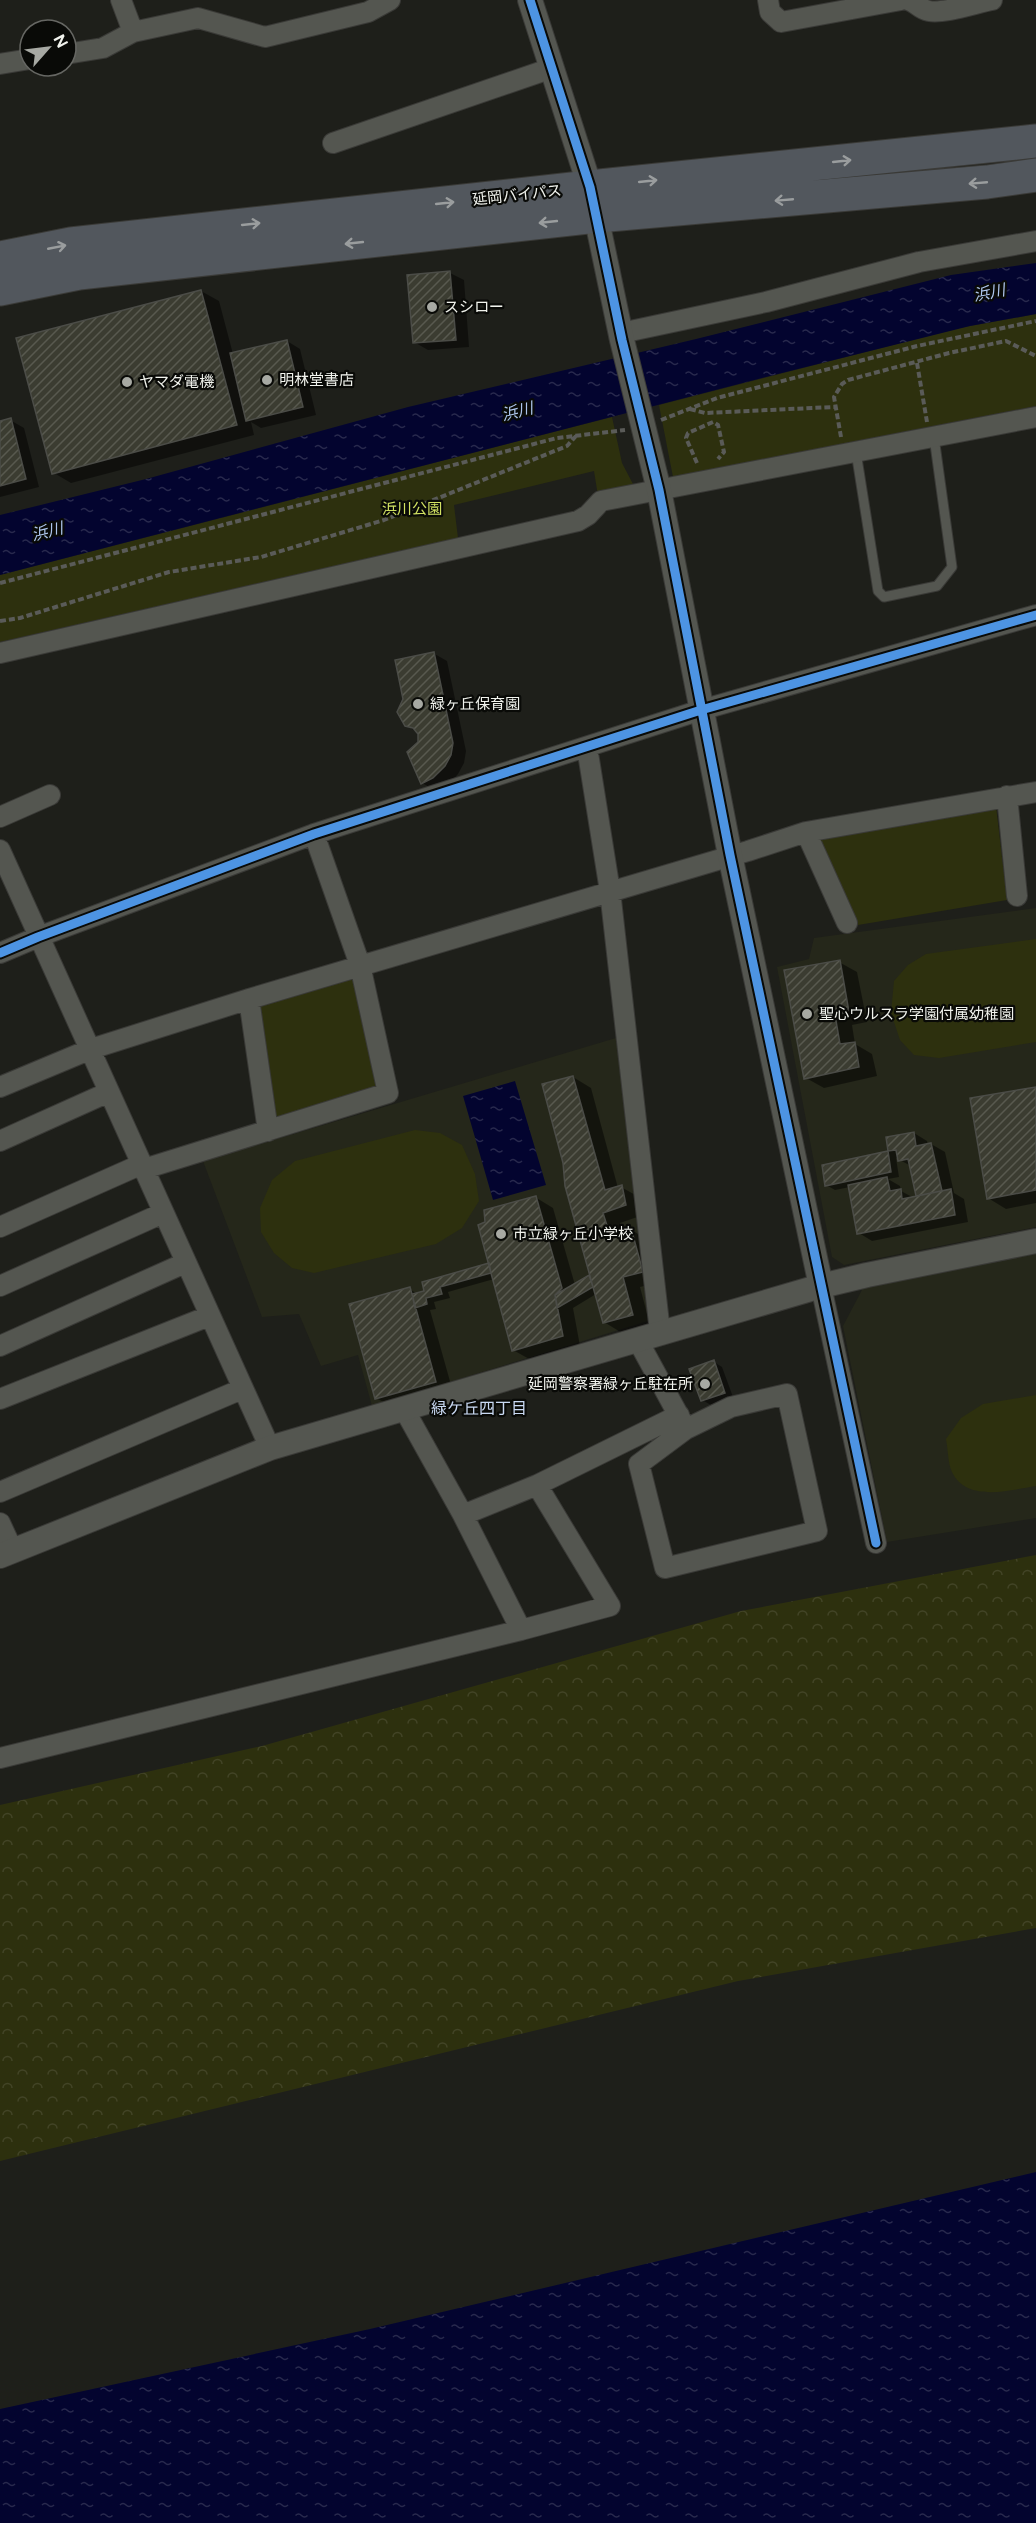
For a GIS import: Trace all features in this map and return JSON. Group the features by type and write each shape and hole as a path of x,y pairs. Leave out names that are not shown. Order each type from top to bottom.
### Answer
{"highway":[{"name":"延岡バイパス","path":"0,289 79,273 1036,141"},
{"name":"延岡バイパス","path":"0,258 71,244 593,201 987,183 1036,176"}],"street":[{"path":"121,0 132,32"},
{"path":"78,52 103,48 132,32 198,18 265,37 368,12 390,0"},
{"path":"531,0 593,201 622,337 659,490 730,855 876,1543"},
{"path":"768,0 770,12 781,22 901,0"},
{"path":"908,0 920,9 932,12 992,0"},
{"path":"0,64 18,61"},
{"path":"333,143 552,68"},
{"path":"622,337 919,262 1036,241"},
{"path":"0,653 578,521 588,515 601,501 659,490 713,470 856,452 1036,417"},
{"path":"0,953 314,834 701,710 1008,621 1036,615"},
{"path":"587,747 610,891 648,1336 682,1422"},
{"path":"0,1087 91,1049 249,999 806,832 1036,792"},
{"path":"0,817 50,795"},
{"path":"1007,796 1017,896"},
{"path":"806,832 847,923"},
{"path":"0,1227 143,1167 388,1093 360,965 314,834"},
{"path":"0,850 270,1448"},
{"path":"249,999 268,1131"},
{"path":"0,1142 109,1092"},
{"path":"0,1286 163,1213"},
{"path":"0,1523 6,1554 270,1448 821,1286 1036,1241"},
{"path":"0,1346 185,1263"},
{"path":"0,1399 209,1316"},
{"path":"0,1492 242,1389"},
{"path":"463,1515 682,1422 731,1407 787,1394 817,1531 665,1568 639,1464 682,1422"},
{"path":"404,1409 463,1515 521,1630"},
{"path":"0,1758 610,1606 537,1485"}],"lane":[{"path":"856,452 878,591 884,597 937,586 952,567 932,437"}],"path":[{"path":"0,583 557,438 577,436 690,409 717,398 917,346 1036,321"},
{"path":"841,438 834,397 842,384 848,380 949,353 1006,341 1036,356"},
{"path":"917,363 932,437"},
{"path":"690,409 705,413 834,407"},
{"path":"713,422 718,424 724,452 713,470 694,461 686,438 688,433 713,422"},
{"path":"0,621 20,618 169,572 261,557 384,520 567,446 577,436"}],"shaded area":[{"path":"1036,908 1036,1227 844,1265 832,1257 777,967 809,959 814,938"},
{"path":"616,1038 651,1320 372,1406 358,1355 321,1366 299,1314 262,1317 203,1161"},
{"path":"1036,1253 1036,1518 887,1542 843,1326 863,1288"}],"green space":[{"path":"1036,314 1036,406 673,477 659,405 959,328"},
{"name":"浜川公園","path":"612,417 622,463 634,486 598,496 594,471 454,505 458,538 0,642 0,575"},
{"path":"996,806 1007,900 858,925 819,839"},
{"path":"1036,939 1036,1042 939,1058 914,1055 900,1040 891,1013 894,981 908,965 926,954"},
{"path":"353,973 379,1087 272,1120 254,1003"},
{"path":"415,1130 440,1133 462,1145 475,1174 479,1201 462,1228 436,1244 314,1273 292,1268 274,1253 261,1232 260,1208 272,1180 295,1161"},
{"path":"1036,1395 1036,1486 990,1492 968,1488 959,1482 951,1469 946,1439 961,1418 983,1404"},
{"path":"1036,1555 1036,1928 738,1981 0,2161 0,1805 262,1746 741,1611"}],"water":[{"name":"浜川","path":"1036,263 1036,314 970,326 770,376 0,575 0,515 146,479 408,407 696,339 951,275"},
{"path":"515,1081 546,1185 493,1200 463,1096"},
{"path":"1036,2172 1036,2523 0,2523 0,2409 370,2329"}],"building":[{"name":"スシロー","path":"450,271 456,340 413,343 407,275"},
{"name":"ヤマダ電機","path":"201,290 237,425 52,474 16,338"},
{"name":"明林堂書店","path":"287,340 303,407 246,421 230,353"},
{"path":"11,418 26,479 0,486 0,421"},
{"path":"434,652 453,743 451,755 445,766 433,778 421,784 407,752 418,742 418,734 413,728 405,726 397,712 403,699 395,660"},
{"path":"840,960 849,1012 835,1015 840,1044 855,1042 859,1067 804,1079 784,970"},
{"path":"573,1076 605,1190 622,1185 626,1205 603,1213 610,1235 631,1228 643,1272 623,1277 633,1315 603,1323 565,1186 563,1163 542,1084"},
{"path":"1036,1087 1036,1190 987,1199 970,1098"},
{"path":"914,1132 916,1146 931,1143 942,1191 916,1196 908,1159 898,1161 896,1150 888,1151 886,1137"},
{"path":"888,1151 891,1172 825,1186 822,1165"},
{"path":"887,1177 890,1191 901,1189 902,1199 951,1189 955,1215 857,1234 848,1185"},
{"path":"536,1196 562,1288 555,1295 563,1336 512,1351 478,1225 485,1222 484,1210"},
{"path":"489,1263 491,1273 440,1287 442,1294 426,1298 427,1304 415,1308 412,1294 424,1291 422,1282"},
{"path":"589,1275 593,1287 557,1308 555,1295"},
{"path":"410,1287 436,1382 375,1399 349,1304"},
{"path":"714,1360 725,1393 701,1401 689,1369"}],"cycle path":[{"path":"530,0 590,187 622,340 659,490 730,855 876,1543"},
{"path":"0,953 314,834 701,710 1036,615"}],"place":[{"name":"スシロー","path":"432,307"},
{"name":"明林堂書店","path":"267,380"},
{"name":"ヤマダ電機","path":"127,382"},
{"name":"緑ヶ丘保育園","path":"418,704"},
{"name":"聖心ウルスラ学園付属幼稚園","path":"807,1014"},
{"name":"市立緑ヶ丘小学校","path":"501,1234"},
{"name":"延岡警察署緑ヶ丘駐在所","path":"705,1384"}],"district":[{"name":"緑ケ丘四丁目","path":"479,1408"}]}
